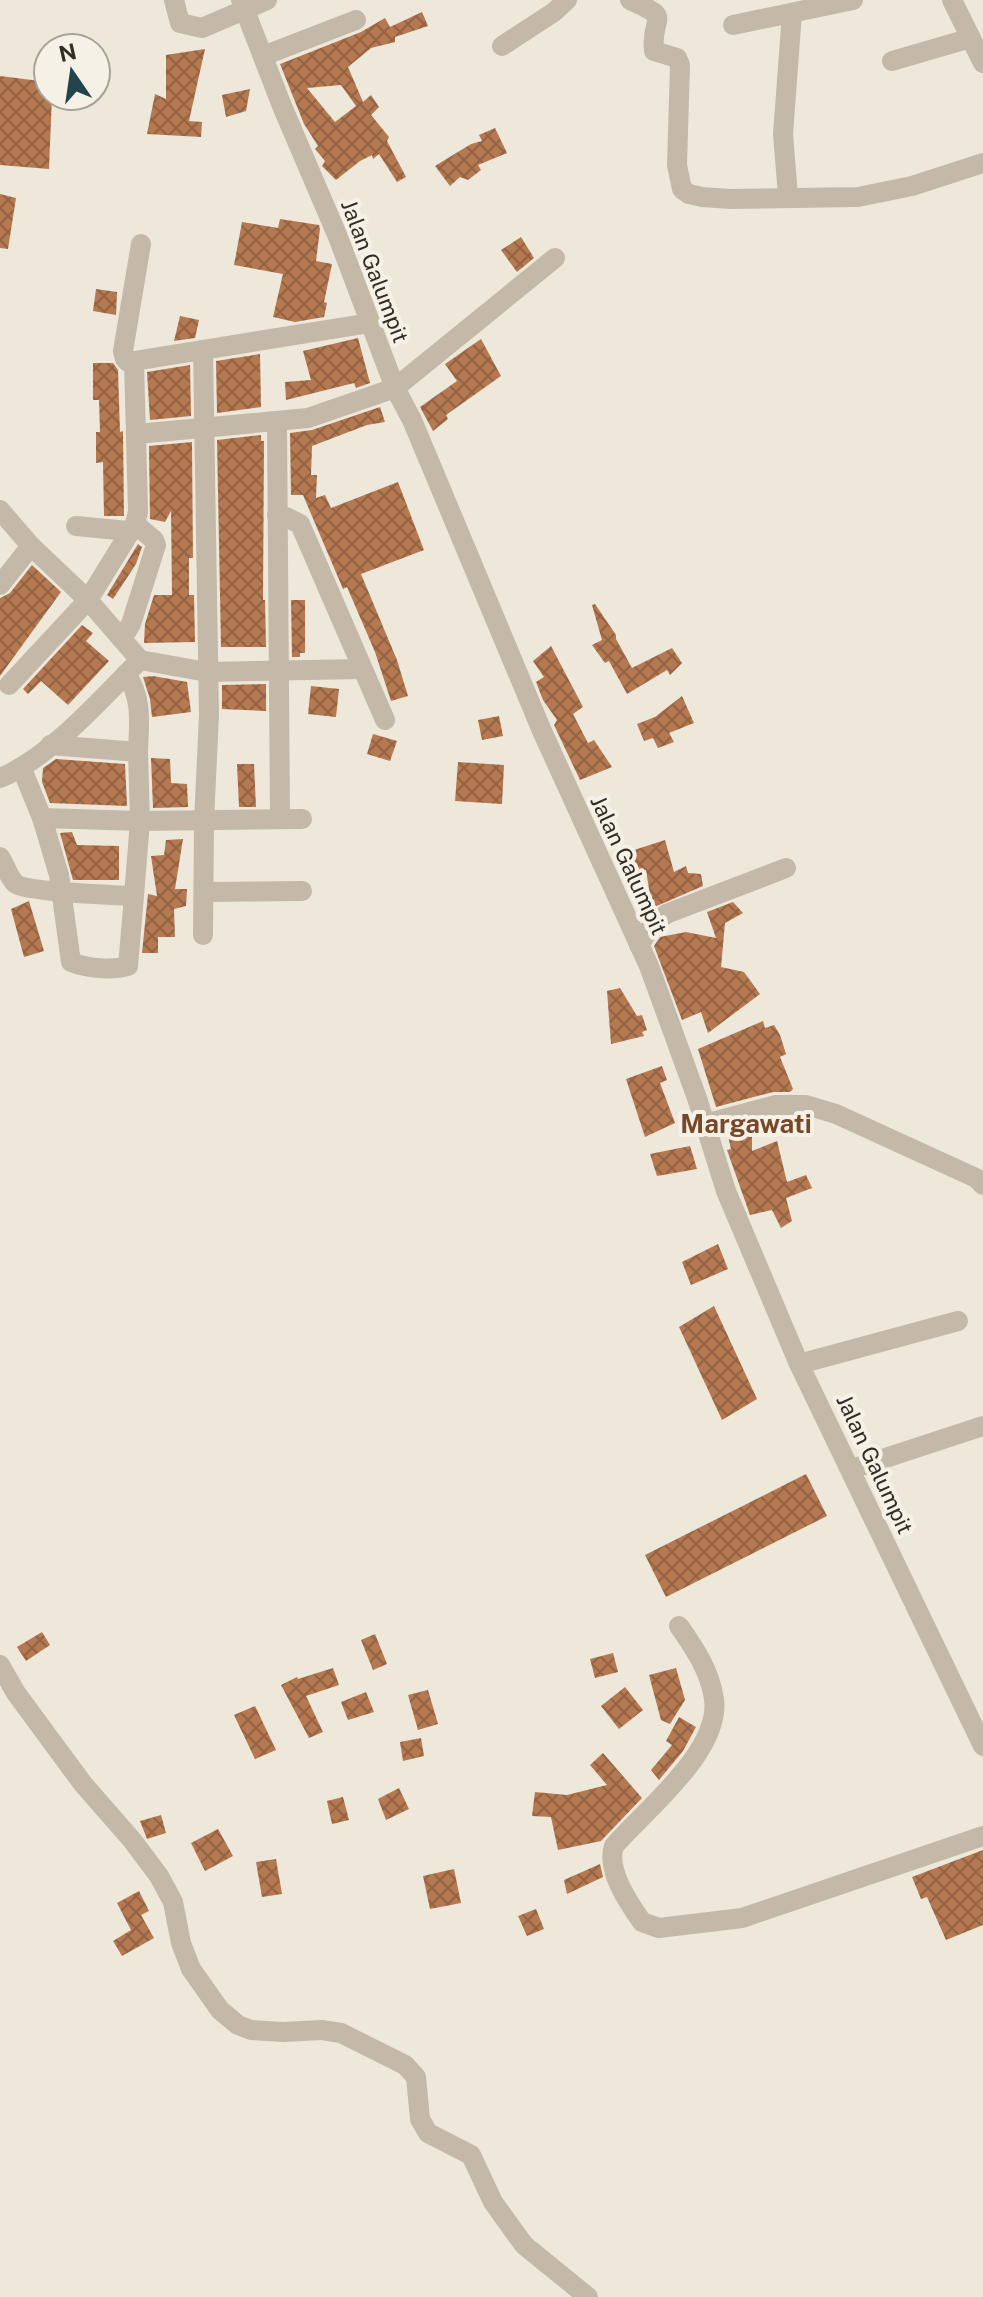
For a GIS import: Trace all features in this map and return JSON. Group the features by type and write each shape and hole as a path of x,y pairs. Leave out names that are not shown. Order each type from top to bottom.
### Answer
{"street":[{"path":"174,0 180,23 202,28 243,5 267,0"},
{"path":"502,46 567,0"},
{"path":"630,0 656,5 658,17 654,51 677,58 680,65 677,165 682,189 689,194 731,199 878,194 983,163"},
{"path":"733,25 853,0"},
{"path":"952,0 961,41 983,63"},
{"name":"Jalan Galumpit","path":"243,5 395,388 412,420 499,622 542,731 639,945 689,1075 726,1191 799,1364 983,1746"},
{"path":"788,196 783,134 792,13"},
{"path":"263,56 356,20"},
{"path":"892,61 961,41"},
{"path":"141,244 123,351 126,361 370,323"},
{"path":"137,434 308,418 395,388 555,258"},
{"path":"203,350 208,776 204,821 203,935"},
{"path":"9,685 88,600 132,528 138,512 134,362"},
{"path":"277,423 280,819"},
{"path":"0,510 122,639 133,667 139,706 140,821 129,965 120,968 88,967 68,960 59,875 42,818 22,769"},
{"path":"277,515 300,524 385,720"},
{"path":"76,526 132,528 154,540 156,545 131,624 122,639"},
{"path":"0,585 31,546"},
{"path":"133,667 207,672 362,669"},
{"path":"0,778 22,769 103,699 133,667"},
{"path":"50,745 138,752"},
{"path":"42,818 140,821 302,819"},
{"path":"0,857 17,885 60,892 134,896"},
{"path":"639,945 651,927 666,914 786,868"},
{"path":"205,892 302,891"},
{"path":"705,1124 776,1105 806,1105 836,1114 976,1178 983,1185"},
{"path":"799,1364 958,1321"},
{"path":"852,1469 983,1426"},
{"path":"679,1626 703,1661 714,1701 713,1718 697,1754 685,1771 635,1821 611,1854 621,1885 634,1911 646,1925 659,1928 742,1918 983,1836"},
{"path":"0,1665 16,1693 83,1784 159,1876 173,1902 181,1943 191,1969 220,2010 238,2025 251,2030 332,2030 405,2065 416,2077 420,2119 428,2133 471,2155 488,2194 524,2245 588,2297"}],"building":[{"path":"422,12 428,26 395,37 395,42 371,48 348,67 363,102 371,95 379,107 371,115 389,137 387,141 406,177 397,182 379,154 373,159 372,155 360,161 336,180 322,166 325,161 315,149 318,146 304,124 280,64 361,32 385,18 390,27","holes":["341,85 356,106 335,122 307,88"]},
{"path":"205,49 189,121 202,122 201,137 147,134 155,94 166,99 166,55"},
{"path":"0,76 32,80 32,112 51,112 49,169 0,165"},
{"path":"250,89 246,111 226,117 222,95"},
{"path":"495,128 507,153 478,165 481,170 468,180 460,177 450,186 435,166 471,144 482,141 479,135"},
{"path":"0,194 16,198 8,249 0,248"},
{"path":"280,219 319,225 316,261 332,264 324,317 295,322 273,317 283,274 234,265 242,222 278,228"},
{"path":"521,237 534,258 517,272 501,250"},
{"path":"96,289 117,292 116,315 93,311"},
{"path":"180,316 199,320 195,338 174,341"},
{"path":"358,338 370,383 356,388 354,383 286,400 285,382 311,380 303,351"},
{"path":"481,339 501,376 446,415 448,419 433,431 420,407 457,381 445,364"},
{"path":"260,354 261,407 217,413 216,361"},
{"path":"93,363 113,363 118,370 120,432 123,431 124,516 104,516 103,462 96,463 96,432 100,432 99,400 93,400"},
{"path":"190,365 191,416 150,420 147,372"},
{"path":"380,407 385,422 367,425 312,446 311,475 317,475 316,498 325,495 331,508 398,482 424,550 361,574 397,660 408,696 391,701 375,652 347,587 343,589 303,495 291,495 290,433 312,430"},
{"path":"261,435 261,441 264,441 263,600 266,647 221,647 217,440"},
{"path":"192,442 193,558 189,558 189,595 194,595 195,642 144,643 145,624 154,595 172,595 171,511 165,522 150,519 149,446"},
{"path":"138,544 142,547 136,564 113,599 107,595"},
{"path":"32,565 61,592 0,676 0,598 10,593"},
{"path":"291,600 305,600 305,653 300,653 300,657 292,657"},
{"path":"595,604 616,635 632,668 672,648 682,663 670,675 667,670 627,694 609,661 605,663 592,645 602,640 592,605"},
{"path":"82,625 93,633 86,641 109,661 68,705 41,681 28,694 23,689"},
{"path":"551,646 583,707 573,714 588,743 594,740 612,767 580,780 554,725 557,720 543,700 536,682 544,677 533,661"},
{"path":"143,677 187,682 191,712 152,717"},
{"path":"266,684 266,711 222,709 222,685"},
{"path":"311,686 339,689 336,717 308,714"},
{"path":"682,696 694,723 669,733 674,742 658,748 653,738 644,741 637,724 655,717"},
{"path":"499,716 503,736 482,740 478,720"},
{"path":"373,734 397,741 390,761 367,754"},
{"path":"151,758 170,759 171,783 187,784 188,807 153,808"},
{"path":"56,759 125,764 127,806 50,803 42,782 43,768"},
{"path":"458,762 504,765 502,804 455,801"},
{"path":"237,764 254,764 256,807 239,807"},
{"path":"72,832 77,845 119,846 119,880 73,880 60,833"},
{"path":"183,839 175,889 187,889 186,906 174,909 175,937 158,937 158,953 142,953 148,894 157,896 151,856 164,855 166,840"},
{"path":"665,840 674,872 686,866 688,873 701,874 703,886 652,908 646,870 636,873 631,851"},
{"path":"29,901 44,951 24,957 11,909"},
{"path":"733,902 743,913 725,923 721,967 744,972 760,994 708,1033 701,1012 682,1020 654,946 660,937 686,932 716,938 707,912"},
{"path":"620,988 637,1016 642,1015 647,1030 642,1032 644,1036 611,1044 607,991"},
{"path":"763,1021 765,1028 774,1025 780,1035 786,1054 780,1057 793,1089 716,1107 698,1049"},
{"path":"662,1066 667,1080 660,1083 675,1123 645,1137 626,1079"},
{"path":"752,1125 752,1151 777,1141 787,1182 806,1175 812,1188 786,1198 792,1221 781,1228 772,1210 750,1215 727,1150 731,1149 727,1132"},
{"path":"690,1146 697,1169 657,1176 650,1154"},
{"path":"718,1244 728,1269 691,1285 682,1262"},
{"path":"714,1306 757,1399 722,1420 679,1327"},
{"path":"806,1474 827,1516 666,1597 645,1555"},
{"path":"42,1632 50,1645 26,1661 17,1647"},
{"path":"375,1634 387,1664 373,1670 361,1640"},
{"path":"613,1653 618,1672 595,1678 590,1659"},
{"path":"333,1668 339,1685 306,1696 323,1732 309,1738 281,1685 297,1677"},
{"path":"676,1668 685,1700 670,1724 661,1720 649,1675"},
{"path":"625,1687 643,1710 619,1729 601,1706"},
{"path":"428,1690 438,1724 418,1730 408,1695"},
{"path":"366,1692 374,1712 348,1720 341,1702"},
{"path":"255,1706 276,1750 255,1759 234,1715"},
{"path":"679,1717 696,1727 683,1751 659,1780 651,1770 672,1745 666,1741"},
{"path":"421,1738 424,1756 403,1761 400,1742"},
{"path":"603,1753 642,1798 601,1841 558,1850 551,1817 532,1816 535,1792 567,1795 607,1785 590,1765"},
{"path":"399,1788 409,1809 386,1820 378,1799"},
{"path":"343,1797 349,1820 332,1824 327,1801"},
{"path":"161,1815 166,1833 147,1839 140,1821"},
{"path":"218,1829 233,1856 205,1871 191,1843"},
{"path":"983,1850 983,1925 946,1940 927,1897 921,1899 912,1877"},
{"path":"276,1859 282,1894 262,1897 256,1862"},
{"path":"600,1864 603,1877 567,1894 564,1880"},
{"path":"454,1869 461,1903 430,1909 423,1876"},
{"path":"139,1891 149,1911 141,1915 154,1938 122,1956 113,1941 131,1930 117,1903"},
{"path":"536,1909 544,1929 527,1936 518,1916"}],"district":[{"name":"Margawati","path":"746,1124"}]}
